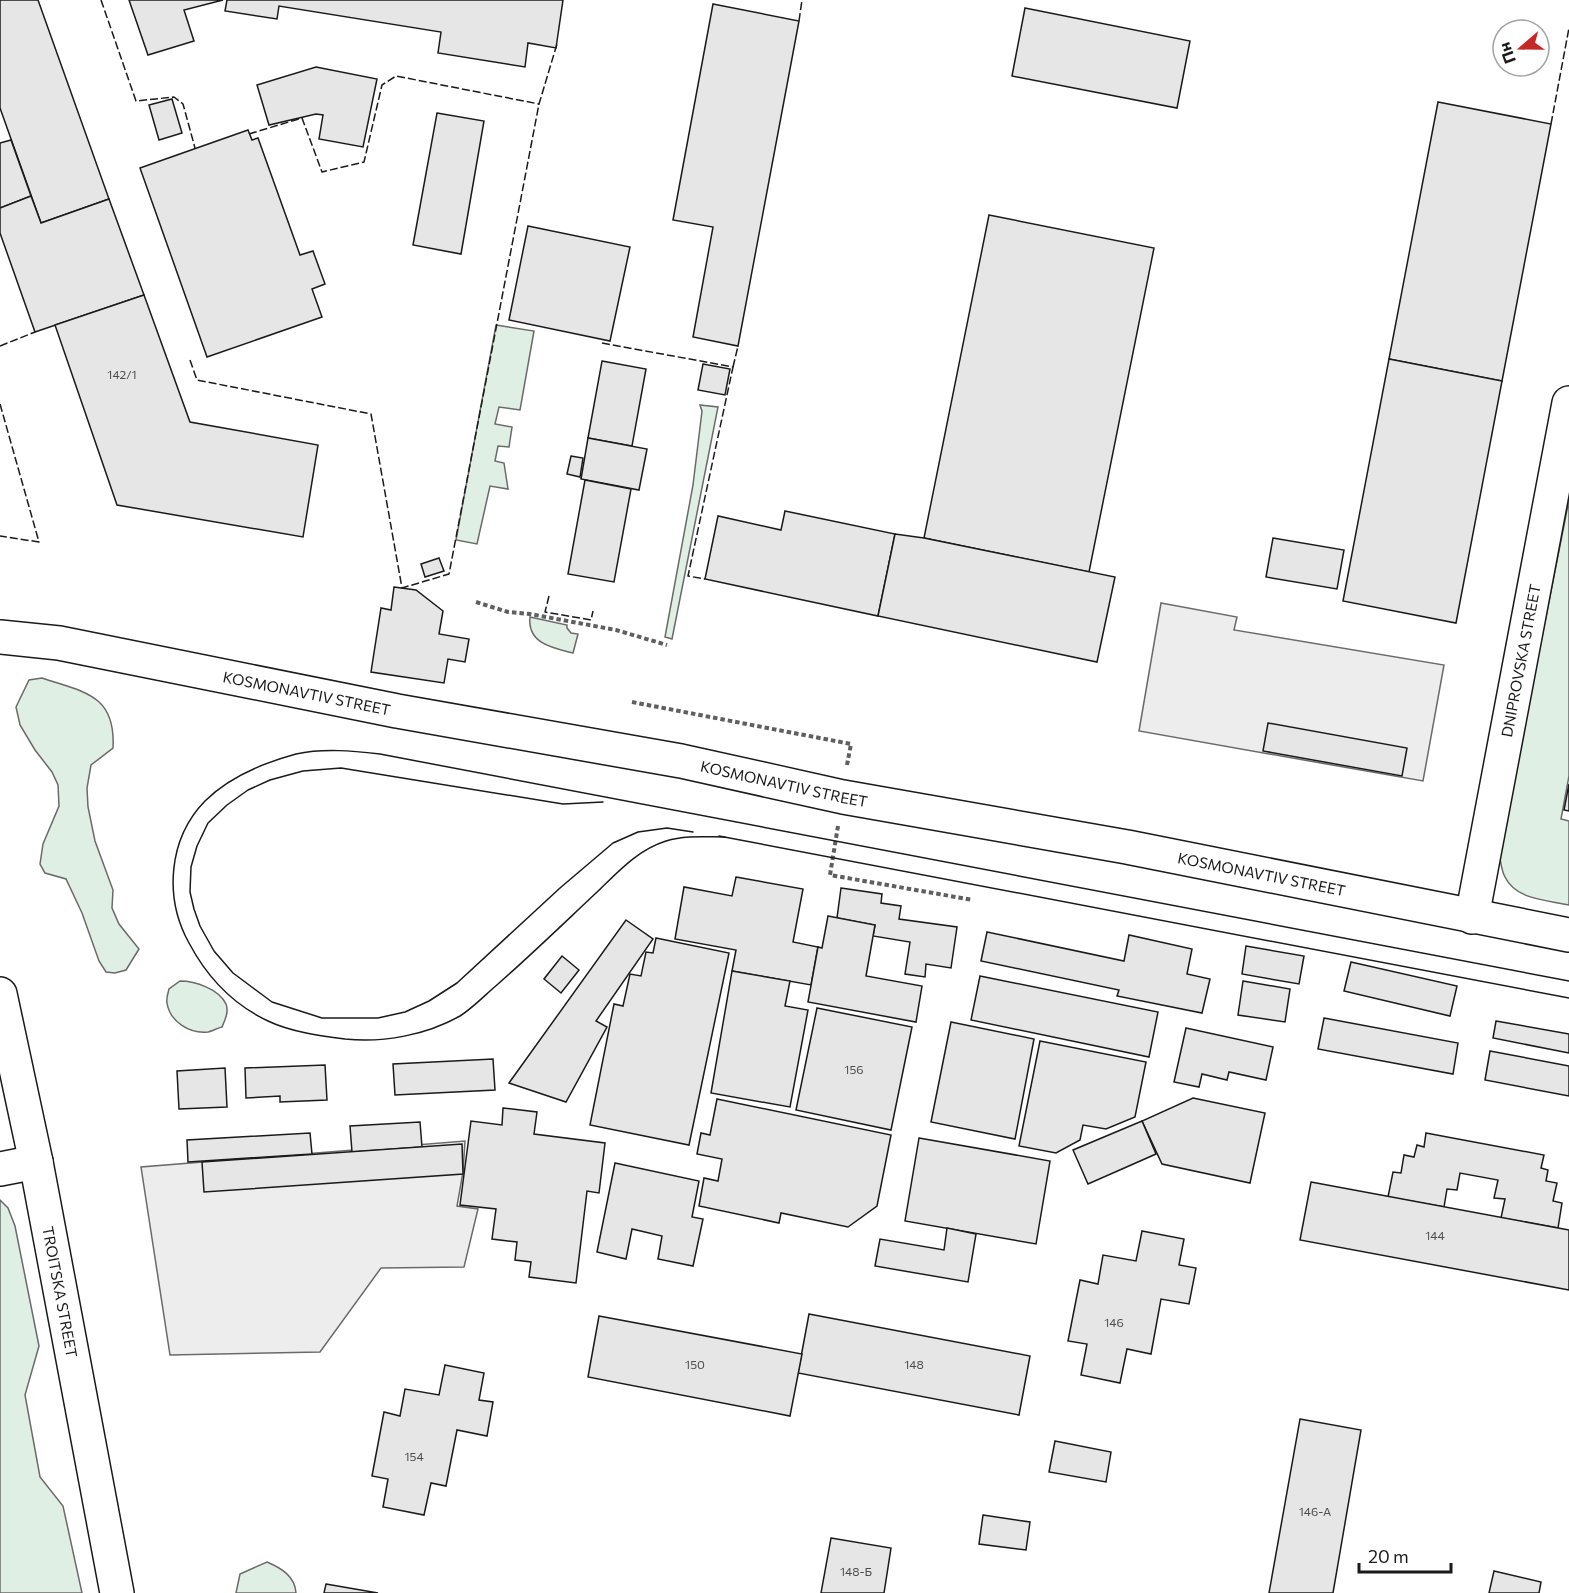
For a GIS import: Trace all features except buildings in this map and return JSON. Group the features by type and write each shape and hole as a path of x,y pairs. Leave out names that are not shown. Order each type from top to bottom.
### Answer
{"main road":[{"name":"DNIPROVSKA STREET","path":"1472,917 1569,403"},
{"name":"KOSMONAVTIV STREET","path":"0,637 59,642 397,711 646,754 843,797 1117,845 1569,935"},
{"name":"TROITSKA STREET","path":"0,994 36,1162 117,1593"},
{"path":"0,1169 36,1162"}],"path":[{"path":"476,602 508,612 616,630 667,645"}],"green space":[{"path":"496,325 534,331 520,410 499,407 495,424 512,427 509,447 498,446 495,461 504,463 508,489 490,486 477,544 456,540"},
{"path":"700,405 718,407 672,639 665,637 693,485 702,411"},
{"path":"1569,500 1569,776 1561,819 1569,821 1569,905 1524,895 1510,885 1504,874 1499,854"},
{"path":"530,617 567,625 571,633 578,634 573,653 550,647 537,639 530,626"},
{"path":"42,678 71,687 94,698 109,716 113,748 91,765 87,788 88,807 95,841 113,890 112,908 119,924 139,949 126,970 115,973 106,972 99,961 82,913 66,879 45,873 40,864 43,844 59,806 58,785 52,772 20,725 16,707 29,680"},
{"path":"180,981 193,982 206,987 223,999 227,1010 222,1027 208,1032 194,1031 182,1025 172,1016 167,1000 169,989"},
{"path":"0,1200 8,1208 15,1226 39,1346 25,1395 40,1477 63,1506 82,1593 0,1593"},
{"path":"267,1562 290,1577 296,1593 236,1593 240,1574"}],"shaded area":[{"path":"1161,603 1237,617 1234,630 1444,665 1423,781 1139,731"},
{"path":"465,1141 463,1172 457,1206 478,1209 464,1267 381,1268 320,1352 170,1355 141,1167"}],"tram line":[{"path":"725,837 681,838 666,841 646,850 620,870 523,962 465,1013 447,1023 419,1033 375,1040 345,1039 286,1028 244,1007 222,989 196,955 181,926 173,888 177,851 183,833 193,816 214,792 259,766 296,754 317,751 349,751 380,754 1569,981"},
{"path":"603,802 563,804 341,768 303,771 270,780 248,790 208,823 197,846 191,867 190,892 194,909 200,926 214,951 233,973 272,1002 322,1018 378,1018 405,1012 429,1001 457,983 560,888 613,843 638,832 667,828 693,832"},
{"path":"719,836 1569,998"}],"fence":[{"path":"101,0 136,101 174,97 183,104 195,148"},
{"path":"799,21 802,0"},
{"path":"1551,124 1569,28"},
{"path":"190,360 197,380 371,414 402,588 449,574 539,104 557,44"},
{"path":"249,134 302,118 322,172 364,162 382,85 396,76 539,104"},
{"path":"0,346 35,332"},
{"path":"602,343 733,367 688,576 705,579"},
{"path":"733,367 738,346"},
{"path":"0,404 39,542 0,536"},
{"path":"549,596 545,612 591,620 593,611"}]}
